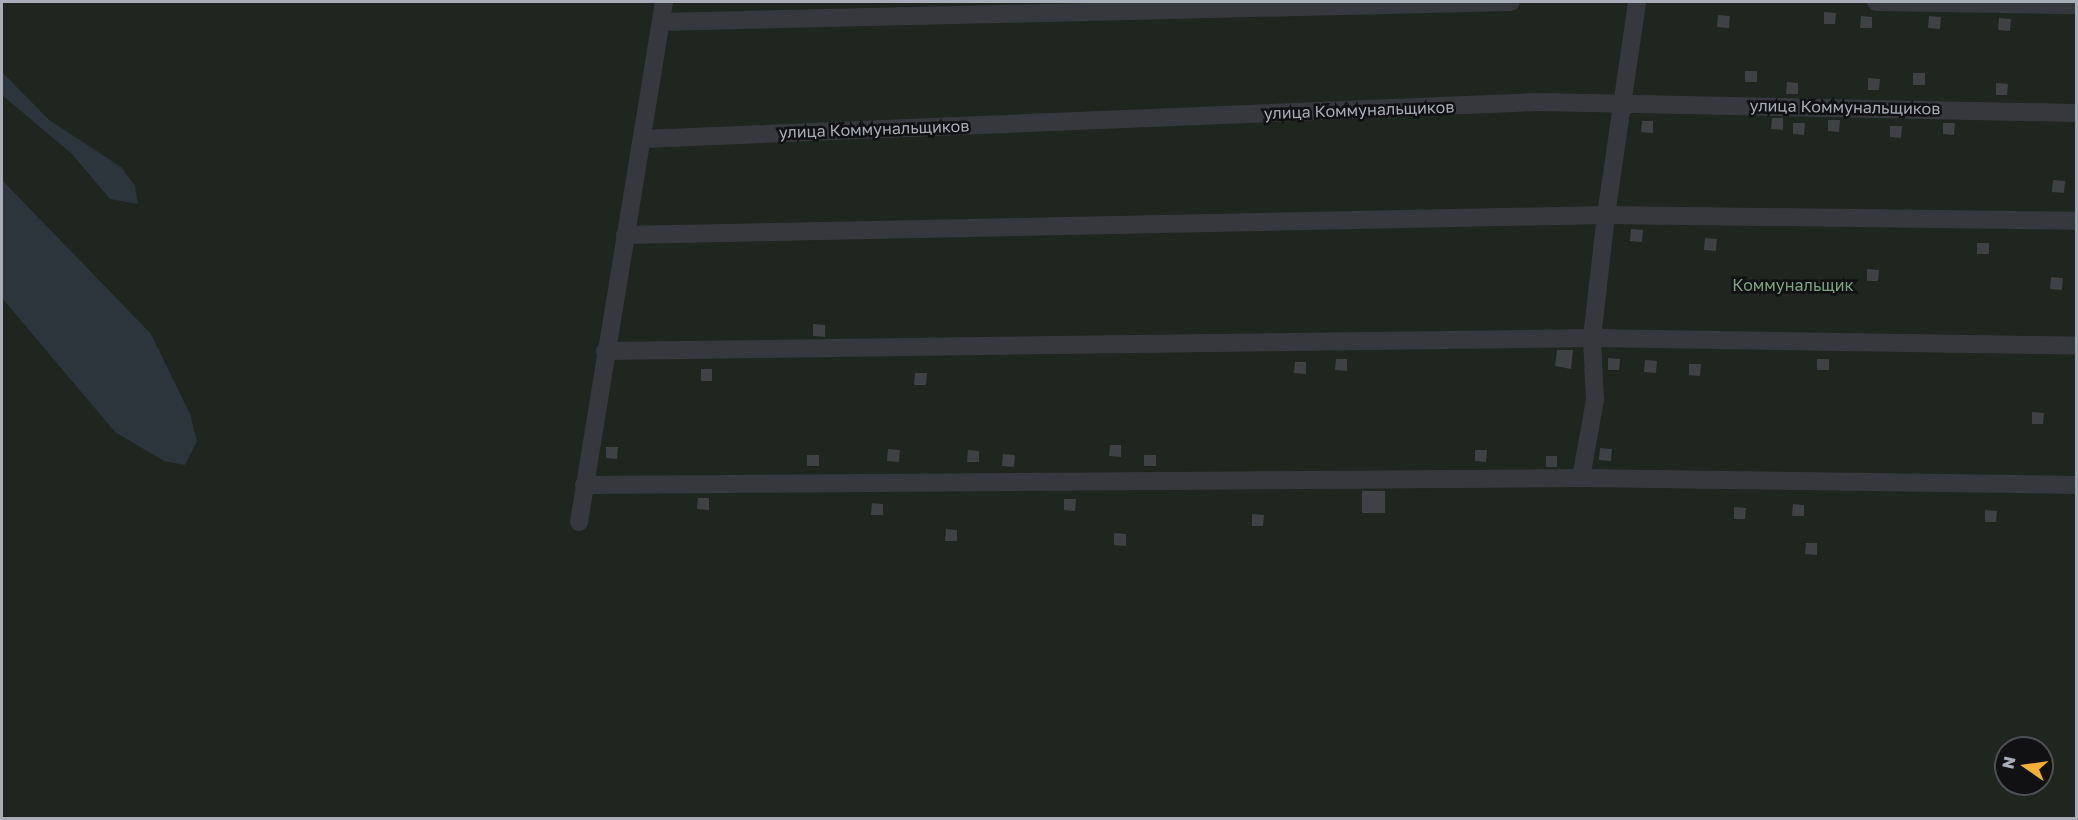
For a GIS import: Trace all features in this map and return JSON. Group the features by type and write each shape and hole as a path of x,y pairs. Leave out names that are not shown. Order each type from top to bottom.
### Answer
{"street":[{"path":"579,522 605,351 643,139 664,2"},
{"path":"661,22 1511,2"},
{"path":"1581,478 1595,400 1592,338 1606,215 1620,101 1636,2"},
{"path":"1876,2 2076,5"},
{"name":"улица Коммунальщиков","path":"643,139 1620,101 2076,113"},
{"path":"625,235 1606,215 2076,221"},
{"path":"605,351 1592,338 2076,346"},
{"path":"584,485 1581,478 2076,485"}],"green space":[{"name":"Коммунальщик","path":"2,2 2076,2 2076,818 2,818"}],"shaded area":[{"path":"2,72 49,120 121,167 135,186 138,204 110,199 72,154 2,95"},
{"path":"2,180 151,334 190,414 197,441 185,465 164,461 115,432 2,298"}],"building":[{"path":"1824,12 1836,13 1835,24 1824,24"},
{"path":"1718,15 1730,16 1729,28 1717,27"},
{"path":"1861,16 1872,17 1872,28 1860,28"},
{"path":"1929,16 1941,17 1940,29 1928,28"},
{"path":"1999,18 2011,19 2010,31 1998,30"},
{"path":"1745,71 1757,71 1757,82 1745,82"},
{"path":"1913,73 1925,73 1925,85 1913,85"},
{"path":"1868,78 1880,79 1879,90 1868,90"},
{"path":"1787,82 1798,83 1798,94 1786,94"},
{"path":"1996,83 2008,84 2007,95 1996,95"},
{"path":"1772,118 1783,118 1783,130 1771,129"},
{"path":"1828,120 1840,120 1839,132 1828,131"},
{"path":"1642,121 1653,121 1653,133 1641,132"},
{"path":"1793,123 1805,123 1804,135 1793,134"},
{"path":"1943,123 1955,123 1954,135 1943,134"},
{"path":"1890,126 1902,126 1901,138 1890,137"},
{"path":"2053,180 2065,181 2064,193 2052,192"},
{"path":"1631,229 1643,230 1642,242 1630,241"},
{"path":"1705,238 1717,239 1716,251 1704,250"},
{"path":"1977,243 1989,243 1989,254 1977,254"},
{"path":"1867,269 1879,270 1878,281 1867,281"},
{"path":"2051,277 2063,278 2062,290 2050,289"},
{"path":"813,324 825,325 825,337 813,336"},
{"path":"1557,350 1573,350 1571,369 1555,366"},
{"path":"1608,358 1620,359 1619,370 1608,370"},
{"path":"1336,359 1347,359 1347,371 1335,370"},
{"path":"1817,359 1829,359 1829,370 1817,370"},
{"path":"1645,360 1657,361 1656,373 1644,372"},
{"path":"1295,362 1306,362 1306,374 1294,373"},
{"path":"1689,364 1701,364 1700,376 1689,375"},
{"path":"701,369 712,369 712,381 701,381"},
{"path":"915,373 927,373 926,385 914,385"},
{"path":"2032,412 2044,413 2043,424 2032,424"},
{"path":"1110,445 1121,445 1121,457 1109,456"},
{"path":"606,447 618,447 617,459 606,458"},
{"path":"1600,448 1612,449 1611,461 1599,460"},
{"path":"888,449 900,450 899,462 887,461"},
{"path":"968,450 979,451 979,462 967,462"},
{"path":"1475,450 1487,450 1486,462 1475,461"},
{"path":"1003,454 1015,455 1014,467 1002,466"},
{"path":"807,455 819,455 819,466 807,466"},
{"path":"1144,455 1156,455 1156,466 1144,466"},
{"path":"1546,456 1557,456 1557,467 1546,467"},
{"path":"1362,491 1385,491 1385,513 1362,513"},
{"path":"698,498 709,498 709,510 697,509"},
{"path":"1064,499 1076,499 1075,511 1064,510"},
{"path":"872,503 883,504 883,515 871,515"},
{"path":"1793,504 1804,505 1804,516 1792,516"},
{"path":"1734,507 1746,508 1745,519 1734,519"},
{"path":"1985,510 1997,511 1996,522 1985,522"},
{"path":"1252,514 1264,515 1263,526 1252,526"},
{"path":"946,529 957,530 957,541 945,541"},
{"path":"1114,533 1126,534 1126,546 1114,545"},
{"path":"1806,543 1817,543 1817,555 1805,554"}]}
